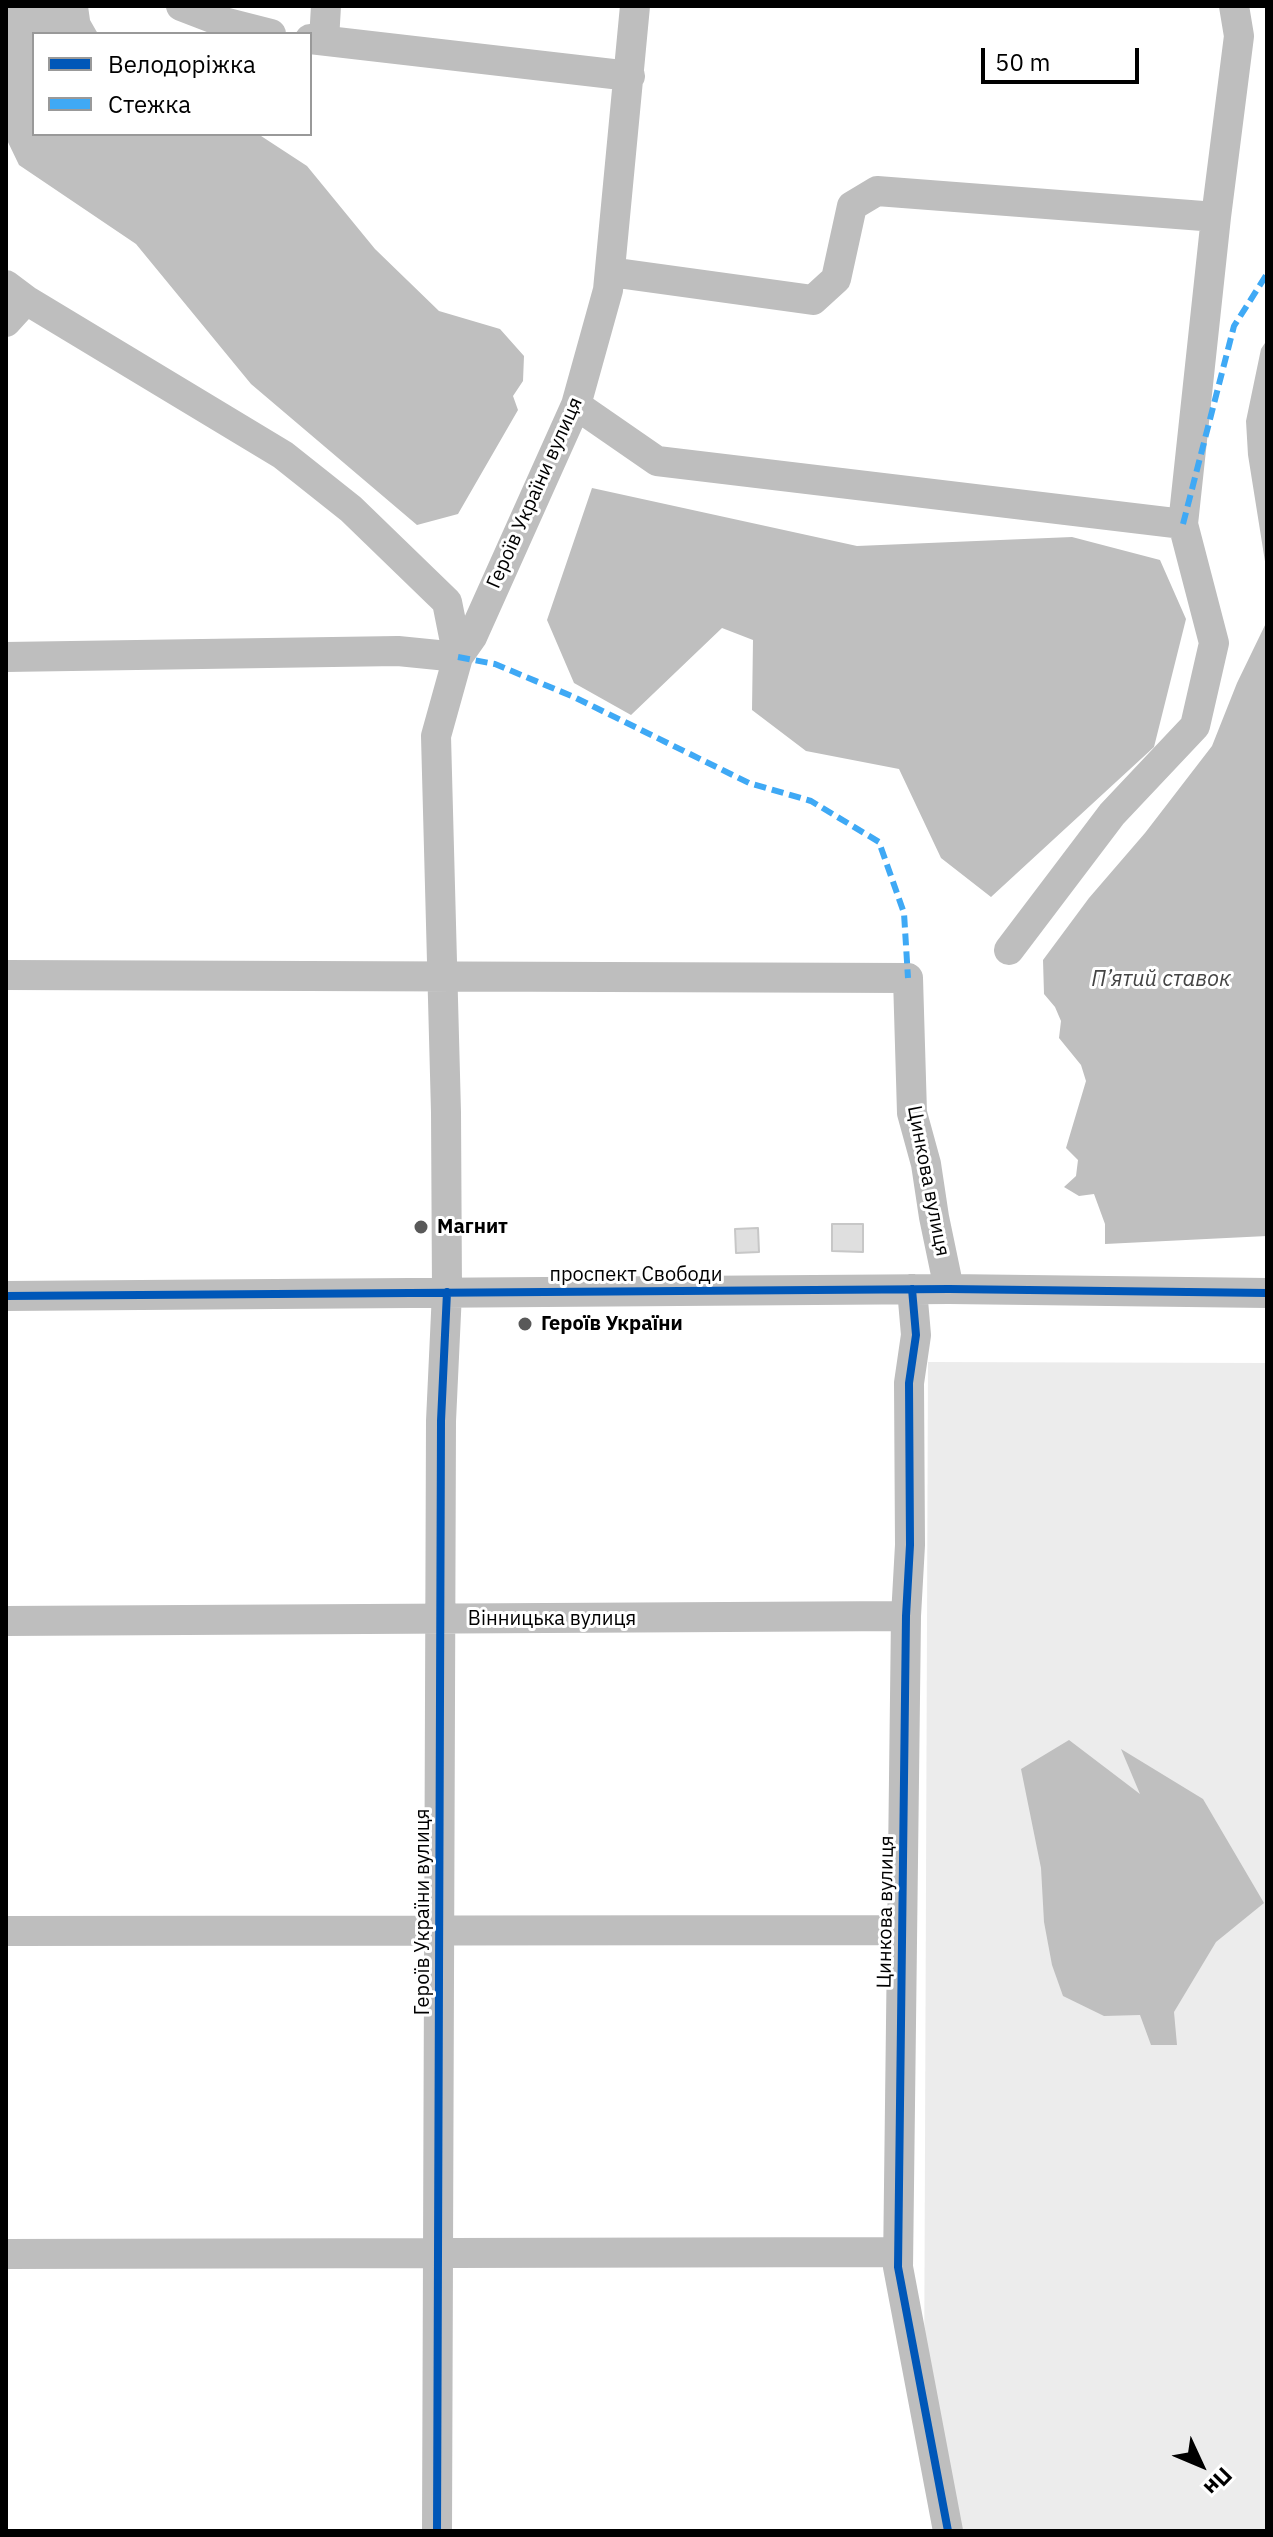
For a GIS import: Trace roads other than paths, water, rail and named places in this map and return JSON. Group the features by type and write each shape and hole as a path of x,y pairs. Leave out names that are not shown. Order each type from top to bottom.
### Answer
{"street":[{"path":"181,6 220,21 263,32"},
{"path":"326,6 317,39 630,76"},
{"name":"Героїв України вулиця","path":"437,2531 441,1421 447,1292 446,1112 436,736 458,657 472,637 576,405 608,290 635,6"},
{"path":"1009,950 1112,814 1195,726 1214,643 1183,524 1239,36 1234,6"},
{"path":"610,272 813,300 836,279 852,206 877,191 1216,217"},
{"path":"6,322 16,292 283,455 351,509 447,602 458,657 398,651 6,657"},
{"path":"576,405 657,461 1183,524"},
{"path":"6,975 441,974"},
{"name":"Цинкова вулиця","path":"441,974 908,978 912,1113 926,1164 949,1289"},
{"name":"Цинкова вулиця","path":"912,1289 916,1335 909,1383 910,1545 906,1616 898,2267 948,2531"},
{"name":"проспект Свободи","path":"6,1296 912,1289 1267,1293"},
{"name":"Вінницька вулиця","path":"6,1621 906,1616"},
{"path":"6,1931 902,1930"},
{"path":"6,2254 898,2252"}],"water":[{"path":"6,6 88,6 90,20 97,32 32,32 32,136 261,136 307,166 375,249 439,311 500,329 524,356 523,381 513,396 518,410 458,514 417,525 251,384 136,244 19,165 6,138"},
{"path":"1267,340 1267,574 1248,455 1246,421 1261,349"},
{"path":"592,488 857,546 1072,537 1160,560 1186,619 1154,747 991,897 941,858 899,769 806,751 752,710 753,640 722,628 631,715 574,683 547,620"},
{"name":"П’ятий ставок","path":"1267,621 1267,1236 1105,1244 1105,1224 1094,1194 1079,1196 1064,1187 1076,1176 1078,1160 1066,1148 1086,1081 1081,1065 1059,1038 1061,1021 1044,994 1043,960 1212,746 1237,683"},
{"path":"1069,1740 1140,1794 1121,1749 1203,1799 1264,1903 1216,1942 1174,2012 1177,2045 1151,2045 1140,2015 1104,2016 1063,1996 1052,1965 1044,1922 1041,1868 1021,1769"}],"place":[{"name":"Магнит","path":"421,1227"},
{"name":"Героїв України","path":"525,1324"}]}
